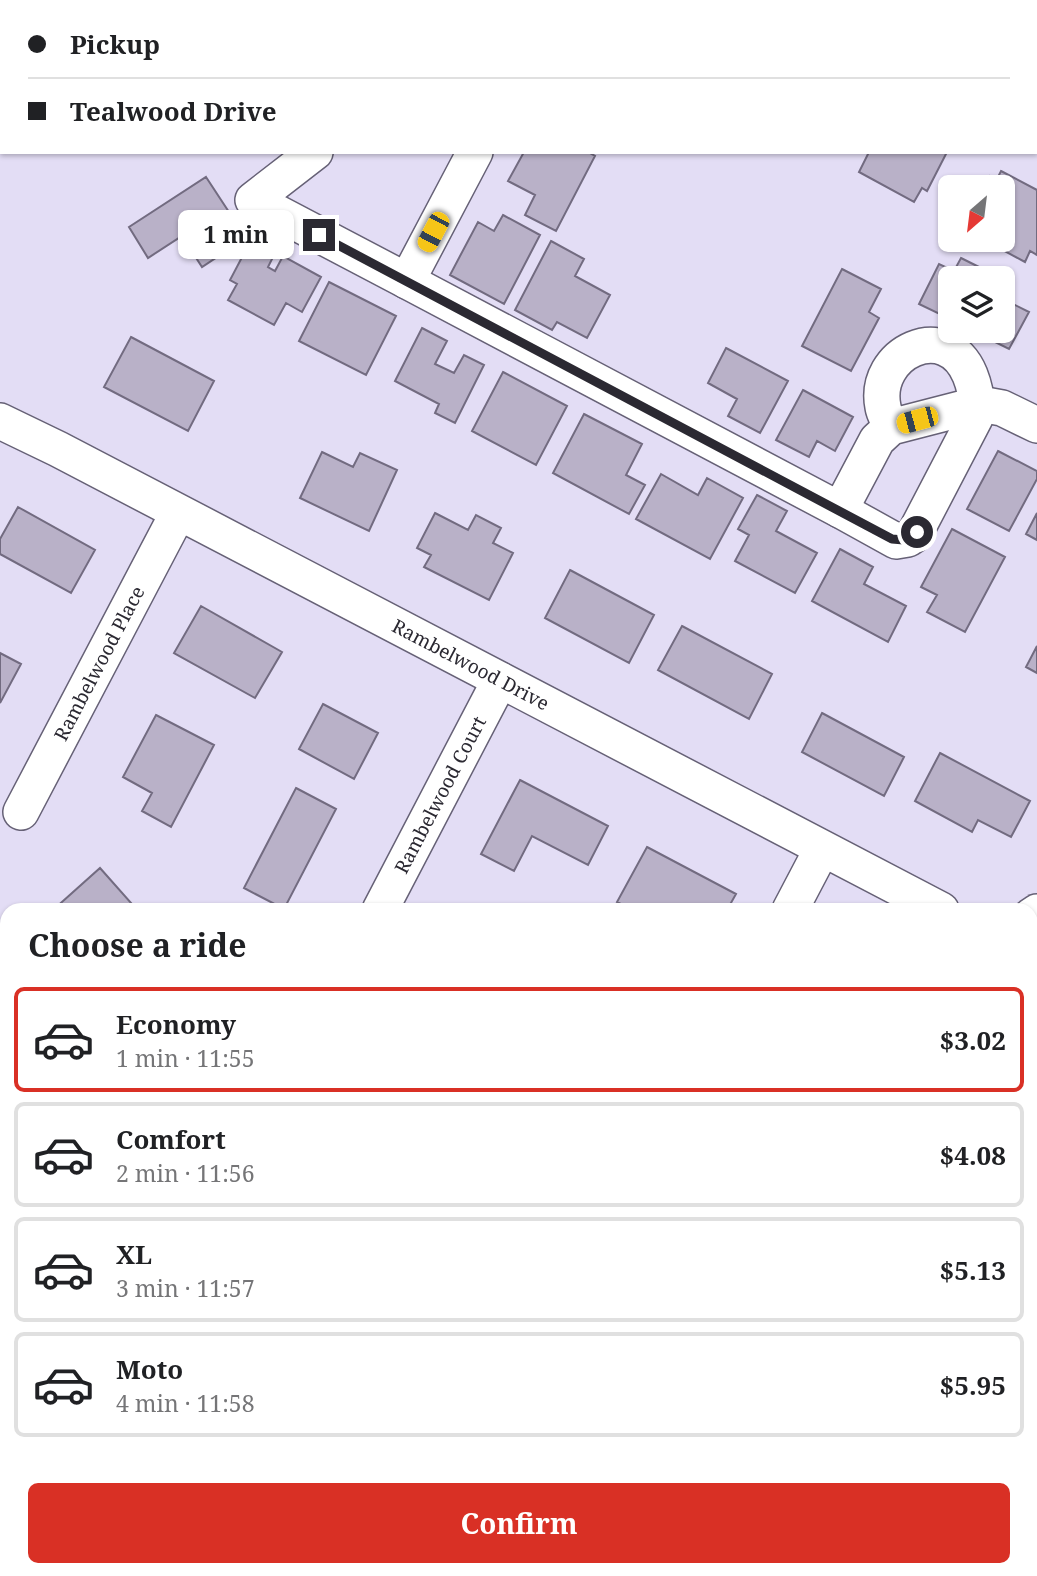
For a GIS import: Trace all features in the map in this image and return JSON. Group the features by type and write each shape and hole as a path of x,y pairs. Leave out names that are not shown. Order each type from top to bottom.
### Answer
{"street":[{"path":"312,154 253,200 896,541 911,538 917,532 975,418 974,385 961,357 940,346 927,345 910,350 888,371 883,407 891,427"},
{"path":"407,281 474,154"},
{"path":"840,510 877,440 891,427 976,405 996,406 1037,425"},
{"name":"Rambelwood Drive","path":"0,421 927,903"},
{"name":"Rambelwood Place","path":"21,812 178,513"},
{"name":"Rambelwood Court","path":"384,903 500,680"},
{"path":"794,903 822,849"}],"building":[{"path":"523,154 595,156 556,231 525,215 535,195 508,181"},
{"path":"868,154 946,154 927,191 922,188 914,202 859,172"},
{"path":"206,177 246,238 202,267 182,236 148,258 129,227"},
{"path":"1015,178 1037,190 1037,255 1030,251 1025,262 1006,252 1015,252"},
{"path":"503,215 540,235 504,304 450,275 478,222 494,231"},
{"path":"551,241 584,259 575,276 610,295 587,338 557,322 552,330 515,310"},
{"path":"249,244 273,257 268,267 275,271 283,256 321,277 302,312 286,303 274,325 228,300 237,284 230,280"},
{"path":"961,258 977,266 957,266"},
{"path":"938,266 938,313 919,304"},
{"path":"842,269 881,289 869,312 879,318 851,371 802,346"},
{"path":"329,282 396,316 366,375 299,341"},
{"path":"1015,305 1029,312 1015,338"},
{"path":"422,328 447,341 435,364 454,373 464,355 484,365 455,423 435,413 439,404 395,381"},
{"path":"131,337 214,381 188,431 104,387"},
{"path":"997,343 1012,343 1009,349"},
{"path":"726,348 788,381 760,433 728,416 737,399 708,383"},
{"path":"503,372 567,406 536,465 472,431"},
{"path":"803,390 853,417 835,451 817,441 809,457 776,440"},
{"path":"584,414 642,444 626,475 645,485 629,514 553,473"},
{"path":"998,451 1037,471 1037,479 1009,531 967,509"},
{"path":"322,452 353,467 360,453 397,470 369,531 300,498"},
{"path":"661,474 698,495 707,478 743,498 710,559 636,519"},
{"path":"757,495 787,511 776,531 817,553 795,593 735,561 749,535 738,529"},
{"path":"18,507 95,550 71,593 0,554 0,539"},
{"path":"435,513 468,530 476,515 501,528 493,543 513,553 489,600 424,567 431,555 417,548"},
{"path":"1037,513 1037,540 1026,534"},
{"path":"952,529 1005,557 965,632 927,612 937,595 921,587"},
{"path":"840,549 873,567 864,584 906,606 888,642 812,601"},
{"path":"570,570 654,615 629,663 545,618"},
{"path":"201,606 282,652 255,698 174,653"},
{"path":"682,626 772,674 749,719 658,670"},
{"path":"1037,646 1037,673 1026,667"},
{"path":"0,653 21,664 0,703"},
{"path":"323,704 378,733 354,779 299,749"},
{"path":"822,713 904,757 884,796 802,752"},
{"path":"156,715 214,745 171,827 142,811 152,793 123,777"},
{"path":"940,753 1030,801 1011,837 978,820 972,832 915,801"},
{"path":"520,780 608,826 588,865 532,836 514,871 481,854"},
{"path":"296,788 336,809 287,903 273,903 244,888"},
{"path":"647,847 736,894 731,903 617,902"},
{"path":"100,868 131,903 61,903"}],"route":[{"path":"319,235 896,541 911,538 917,532"}]}
